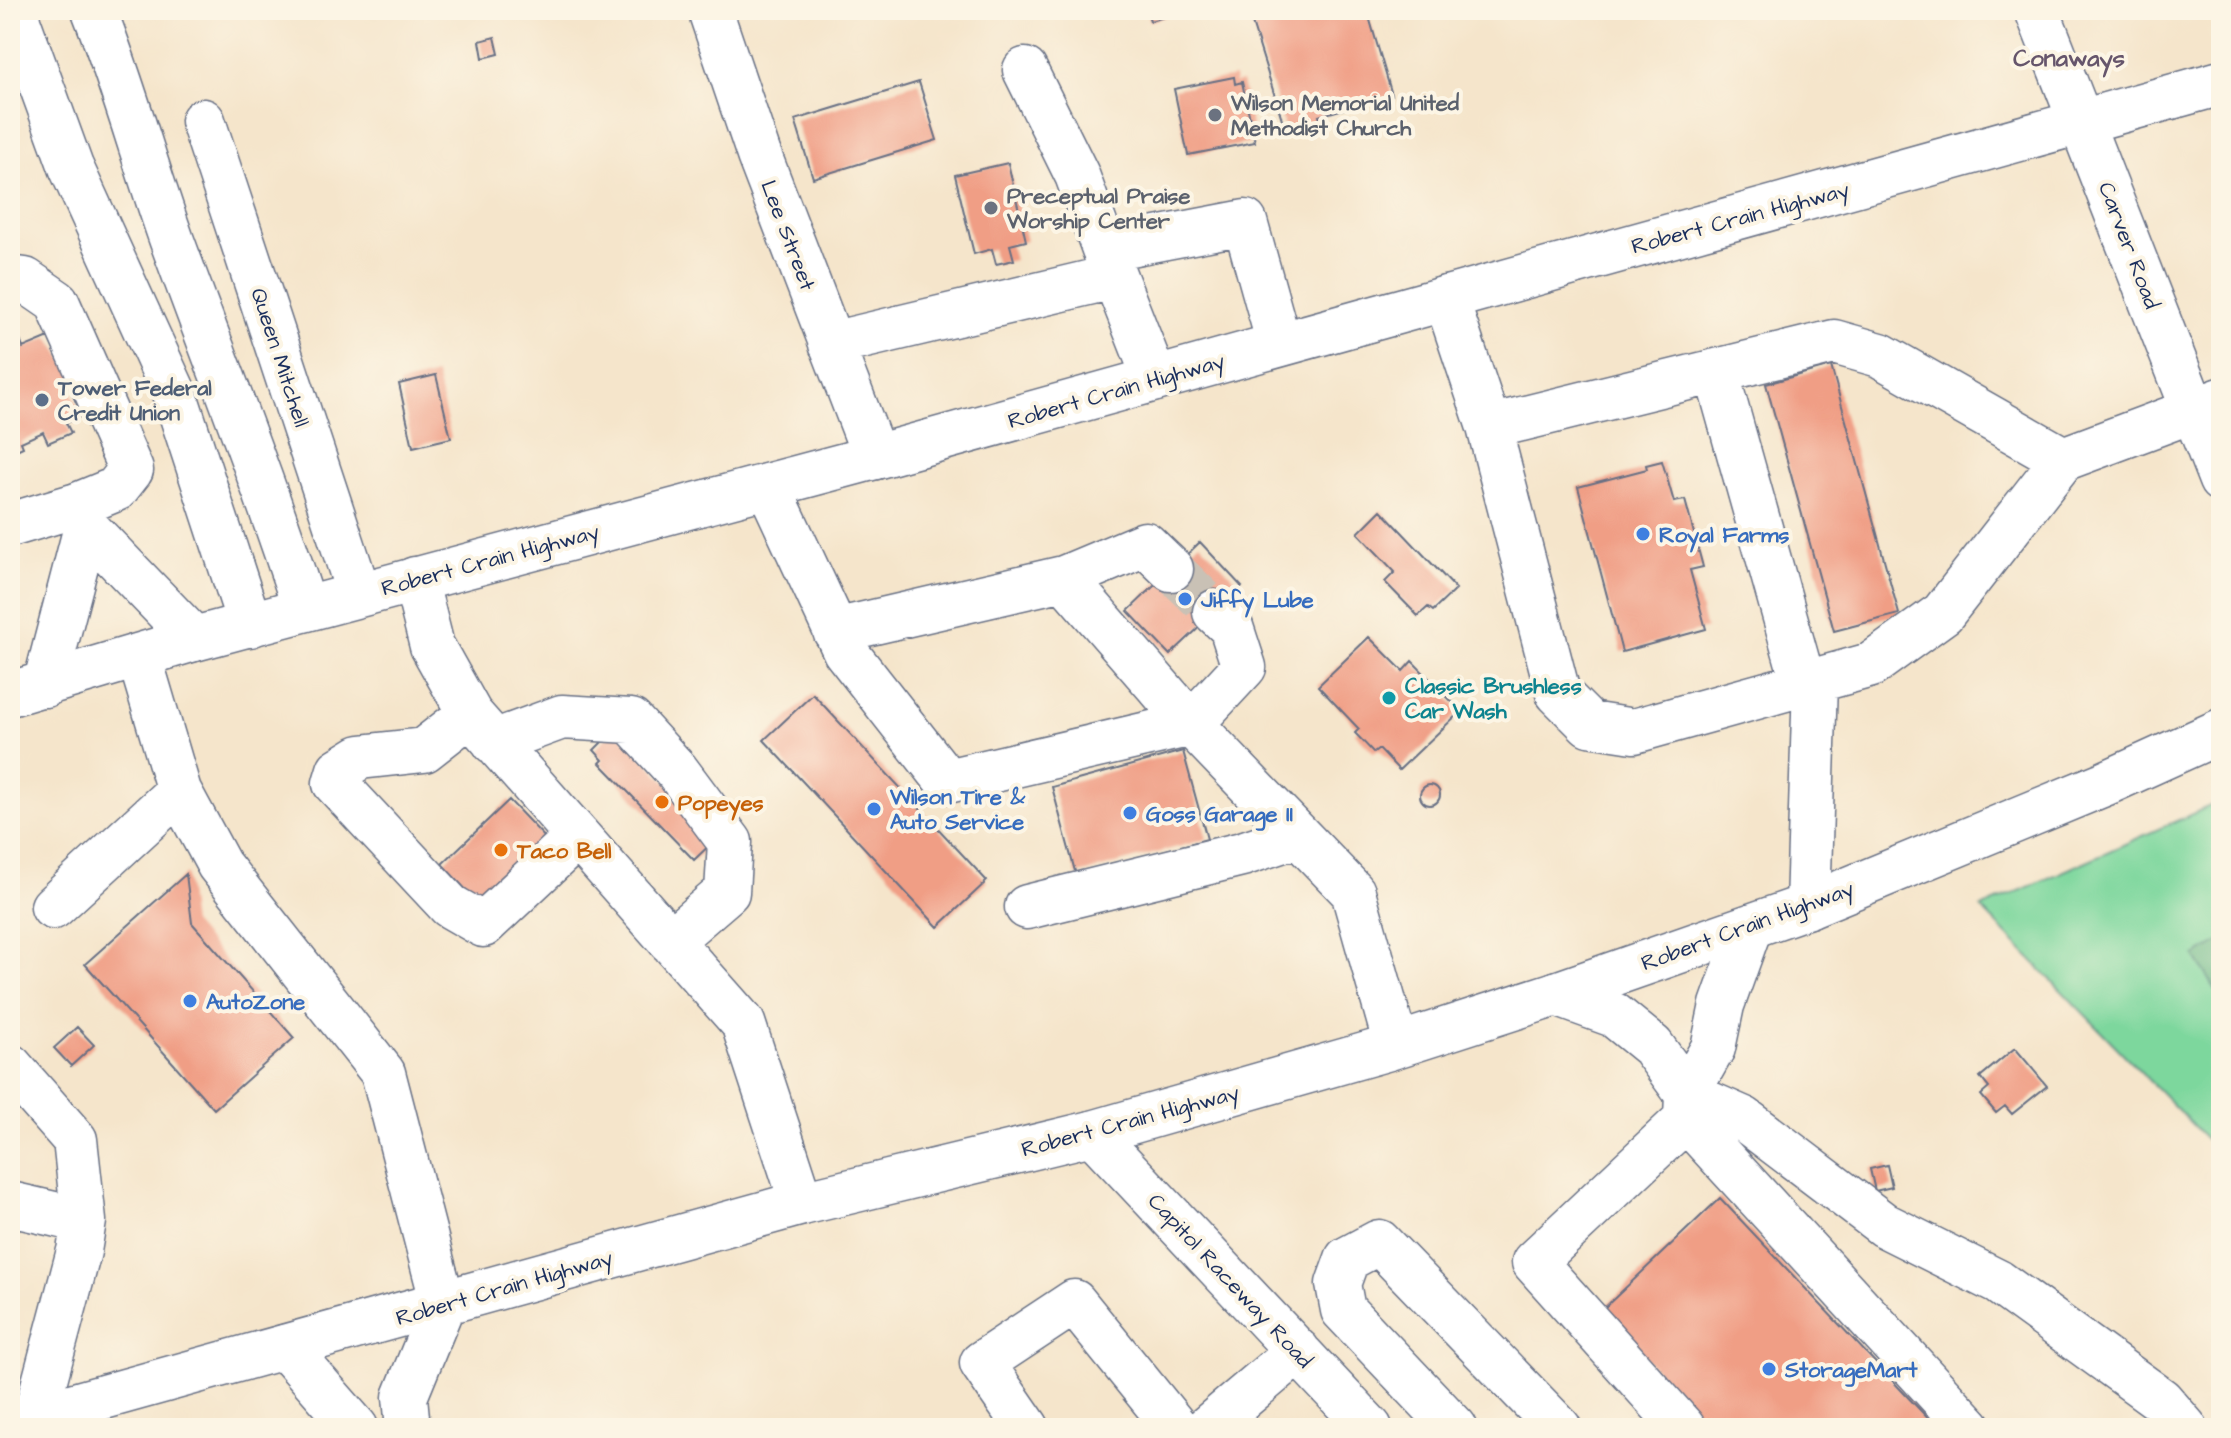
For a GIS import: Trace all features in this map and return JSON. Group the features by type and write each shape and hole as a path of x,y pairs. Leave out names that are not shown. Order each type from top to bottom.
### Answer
{"main road":[{"path":"14,10 71,167 175,395 250,625"},
{"path":"94,10 118,72 171,238 305,609"},
{"name":"Lee Street","path":"710,10 759,155 875,457"},
{"name":"Carver Road","path":"2037,10 2082,123 2208,405 2221,480"},
{"path":"1025,70 1077,175 1155,379"},
{"name":"Robert Crain Highway","path":"28,690 194,639 875,457 2221,83"},
{"name":"Queen Mitchell","path":"203,121 359,594"},
{"path":"831,344 1245,222 1279,344"},
{"path":"10,278 25,280 57,302 131,470 116,489 81,516 10,525"},
{"path":"1446,298 1489,427 1558,693 1589,724 1634,731 1871,665 1943,613 2063,459 2208,405"},
{"path":"1489,427 1834,342 1880,355 2063,459"},
{"path":"1716,371 1810,684 1808,906"},
{"path":"768,486 845,651 947,781 1191,724 1244,667 1223,619"},
{"path":"81,516 194,639"},
{"path":"28,690 81,516"},
{"path":"835,631 1064,578 1145,544 1171,569"},
{"path":"1064,578 1191,724 1353,892 1396,1045"},
{"path":"415,579 432,646 482,728 743,1023 802,1203"},
{"path":"139,656 179,791 219,865 383,1073 443,1304 405,1397 408,1428"},
{"path":"578,836 483,925 450,906 335,783 339,770 360,757 424,750 482,728 562,717 631,721 677,771 730,842 727,892 670,941"},
{"name":"Robert Crain Highway","path":"22,1420 802,1203 1092,1133 1396,1045 1556,994 1808,906 2104,784 2221,731"},
{"path":"53,907 179,791"},
{"path":"1027,907 1242,854 1298,835"},
{"path":"1683,1428 1534,1262 1686,1107 1713,1048 1722,1005 1750,927"},
{"path":"1556,994 1614,1015 1652,1046 1686,1107 1970,1428"},
{"path":"10,1066 75,1140 84,1221 79,1251 22,1420"},
{"path":"1686,1107 1744,1119 1884,1225 1998,1282 2161,1400 2185,1428"},
{"name":"Capitol Raceway Road","path":"1092,1133 1370,1428"},
{"path":"10,1204 84,1221"},
{"path":"1455,1428 1343,1310 1338,1284 1347,1259 1379,1242 1559,1428"},
{"path":"1027,1428 982,1363 1074,1302 1176,1428"},
{"path":"285,1347 356,1428"},
{"path":"1207,1428 1298,1351"}],"green space":[{"path":"2221,801 2221,1154 1981,908"},
{"path":"2221,941 2221,998 2195,956"}],"building":[{"path":"1147,10 1166,10 1168,16 1150,21"},
{"path":"1248,10 1367,10 1392,95 1319,116 1321,122 1286,132"},
{"path":"495,37 499,54 483,58 480,41"},
{"name":"Wilson Memorial United Methodist Church","path":"1234,77 1235,84 1242,82 1255,142 1188,155 1174,89"},
{"path":"919,82 937,140 813,178 795,120"},
{"name":"Preceptual Praise Worship Center","path":"1008,163 1026,241 1010,245 1014,260 996,264 992,249 974,254 955,175"},
{"name":"Tower Federal Credit Union","path":"49,337 76,380 68,384 82,416 66,423 71,433 48,443 43,432 21,442 23,447 10,453 10,345 20,340 23,348"},
{"path":"1831,366 1899,614 1834,631 1766,384"},
{"path":"436,375 451,438 413,447 399,384"},
{"name":"Royal Farms","path":"1662,461 1674,502 1685,500 1703,567 1690,570 1706,629 1622,652 1578,487 1647,469 1646,465"},
{"path":"1381,510 1456,589 1433,611 1428,607 1418,616 1385,582 1395,572 1358,533"},
{"name":"Jiffy Lube","path":"1200,542 1242,587 1170,655 1128,611"},
{"name":"Classic Brushless Car Wash","path":"1369,637 1403,671 1412,661 1461,711 1399,770 1379,749 1374,753 1355,733 1359,729 1318,686"},
{"name":"Wilson Tire & Auto Service","path":"813,694 987,881 938,927 764,740"},
{"name":"Popeyes","path":"615,729 719,836 694,860 600,763 603,760 594,750"},
{"name":"Goss Garage II","path":"1183,751 1207,839 1076,875 1052,787"},
{"path":"1426,785 1434,785 1440,795 1434,805 1426,805 1420,799 1420,791"},
{"name":"Taco Bell","path":"509,800 552,845 484,909 442,864"},
{"name":"AutoZone","path":"186,874 192,923 294,1038 214,1109 85,964"},
{"path":"77,1027 94,1045 71,1066 54,1048"},
{"path":"2015,1048 2047,1086 2012,1114 2005,1106 1996,1113 1981,1095 1989,1088 1980,1077"},
{"path":"1887,1165 1892,1187 1875,1191 1870,1169"},
{"name":"StorageMart","path":"1720,1198 1937,1428 1711,1428 1601,1311"}],"tunnel":[{"path":"1171,569 1215,612"}],"place":[{"name":"Wilson Memorial United Methodist Church","path":"1215,115"},
{"name":"Preceptual Praise Worship Center","path":"991,208"},
{"name":"Tower Federal Credit Union","path":"42,400"},
{"name":"Royal Farms","path":"1643,534"},
{"name":"Jiffy Lube","path":"1185,599"},
{"name":"Classic Brushless Car Wash","path":"1389,698"},
{"name":"Popeyes","path":"662,802"},
{"name":"Wilson Tire & Auto Service","path":"874,809"},
{"name":"Goss Garage II","path":"1130,813"},
{"name":"Taco Bell","path":"501,850"},
{"name":"AutoZone","path":"190,1001"},
{"name":"StorageMart","path":"1769,1369"}],"district":[{"name":"Conaways","path":"2069,58"}]}
